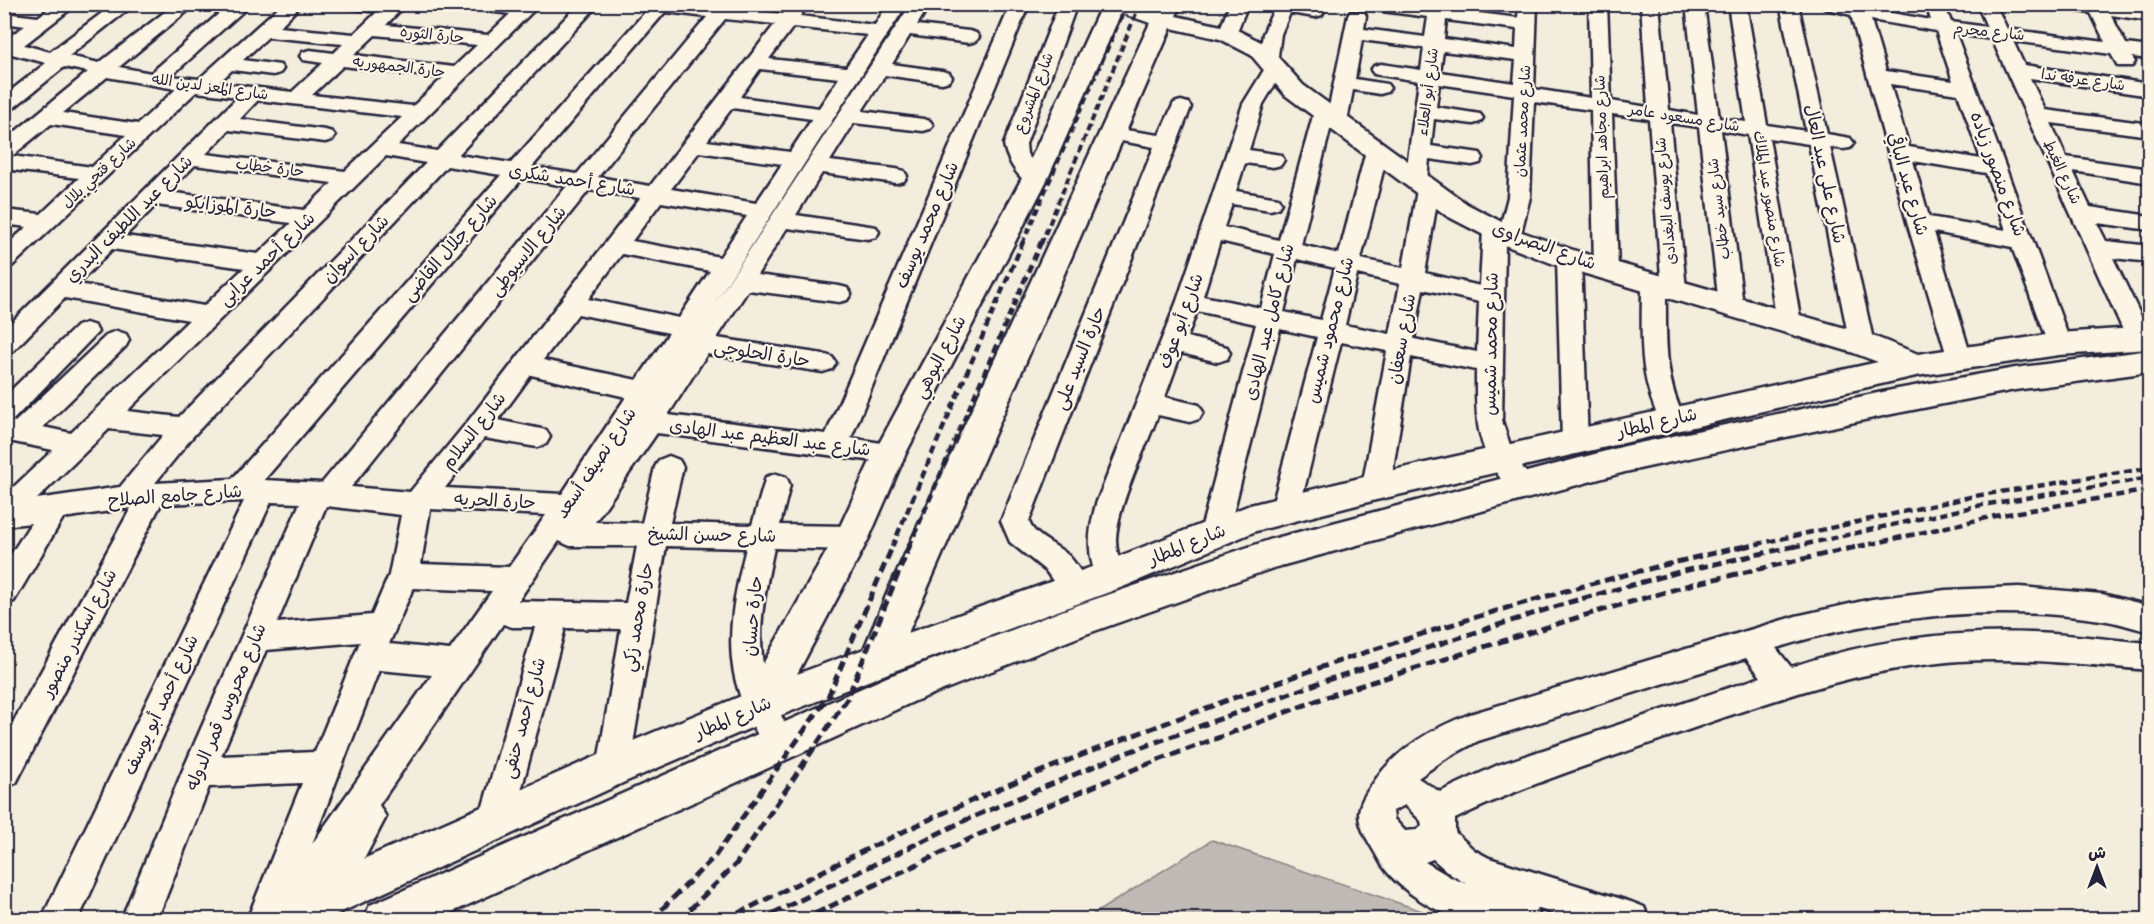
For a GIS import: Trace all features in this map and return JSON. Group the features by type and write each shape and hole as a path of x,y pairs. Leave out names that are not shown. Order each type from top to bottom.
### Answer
{"street":[{"path":"8,50 68,4"},
{"path":"4,106 56,60 126,4"},
{"path":"4,152 187,4"},
{"path":"156,80 242,4"},
{"name":"شارع فتحي بلال","path":"4,261 144,130 227,64 293,4"},
{"path":"356,4 394,7"},
{"path":"473,4 528,7"},
{"name":"شارع اسوان","path":"140,496 185,428 590,4"},
{"name":"شارع نصيف أسعد","path":"838,115 853,74 894,22 921,4"},
{"name":"شارع محمد يوسف","path":"834,446 1020,4"},
{"name":"شارع المشروع","path":"1035,178 1016,155 1015,144 1068,4"},
{"name":"شارع البوهي","path":"760,706 852,538 890,453 1035,178 1116,4"},
{"name":"شارع البصراوى","path":"1116,4 1167,12 1244,40 1260,50 1294,90 1457,210 1502,233 1569,259 1789,323 1864,360"},
{"path":"1227,34 1239,4"},
{"name":"شارع كامل عبد الهادى","path":"1214,533 1287,250 1344,83 1360,4"},
{"path":"1374,4 1528,15"},
{"name":"شارع مجاهد ابراهيم","path":"1599,4 1606,269"},
{"name":"شارع يوسف البغدادى","path":"1650,4 1659,115 1664,286 1656,377 1659,394 1672,419"},
{"name":"شارع سيد خطاب","path":"1695,4 1731,305"},
{"name":"شارع منصور عبد الملاك","path":"1737,4 1789,323"},
{"name":"شارع على عبد العال","path":"1789,4 1864,360"},
{"name":"شارع محرم","path":"1830,4 1943,27 2150,53"},
{"name":"شارع منصور زياده","path":"1935,4 2059,344"},
{"name":"شارع الغيط","path":"1986,4 2096,248 2146,346"},
{"path":"2066,4 2097,6 2150,15"},
{"path":"651,5 794,12 894,22 969,38"},
{"name":"شارع جلال القاضى","path":"251,490 517,171 651,5"},
{"path":"1272,64 1272,34 1284,6 1315,11"},
{"path":"2097,6 2144,89 2150,108"},
{"path":"297,98 394,7"},
{"name":"شارع أحمد عرابى","path":"4,514 528,7"},
{"name":"شارع الاسيوطى","path":"322,496 584,182 667,75 723,9"},
{"name":"شارع أبو العلاء","path":"1422,185 1420,151 1439,9"},
{"name":"شارع عبد الباقي","path":"1863,9 1878,76 1958,357"},
{"name":"شارع السلام","path":"274,918 324,767 404,575 419,500 478,427 794,12"},
{"path":"878,660 907,589 1167,12"},
{"name":"شارع محمد عثمان","path":"1502,233 1519,198 1528,15"},
{"path":"5,18 43,23"},
{"name":"شارع نصيف أسعد","path":"274,918 516,580 570,519 649,422 693,336 772,215 838,115 881,69 894,22"},
{"name":"حارة الثوره","path":"264,30 493,41"},
{"path":"1354,33 1526,57"},
{"name":"شارع المعز لدين الله","path":"8,50 156,80 418,113"},
{"name":"حارة الجمهوريه","path":"310,56 459,74"},
{"path":"756,63 853,74"},
{"path":"227,64 273,69"},
{"name":"شارع أبو عوف","path":"1110,576 1102,553 1103,530 1110,504 1189,301 1252,104 1272,64"},
{"path":"881,69 942,77"},
{"name":"شارع عرفه ندا","path":"2016,70 2144,89"},
{"path":"1878,76 1966,89"},
{"name":"شارع مسعود عامر","path":"1344,83 1429,77 1843,143"},
{"name":"شارع عبد اللطيف البدري","path":"4,345 254,93"},
{"path":"727,101 923,125"},
{"path":"224,123 319,141 357,106"},
{"name":"حارة السيد على","path":"1075,589 1066,572 1052,557 1020,536 1015,528 1015,521 1181,107"},
{"path":"1425,112 1473,118"},
{"path":"2036,115 2150,130"},
{"path":"46,117 144,130"},
{"path":"1112,134 1166,143"},
{"path":"694,145 896,176"},
{"name":"شارع أحمد شكرى","path":"382,149 657,193 868,232"},
{"name":"شارع محمود شميس","path":"1285,510 1377,151"},
{"path":"1420,151 1472,159"},
{"path":"1899,152 1996,168"},
{"path":"1237,155 1273,160"},
{"name":"حارة خطاب","path":"190,158 351,178"},
{"path":"4,162 98,174"},
{"path":"2058,162 2150,176"},
{"name":"شارع سعفان","path":"1376,488 1412,278 1422,185"},
{"path":"1224,196 1270,203"},
{"name":"حارة الموزايكو","path":"151,197 310,218"},
{"path":"2081,213 2150,223"},
{"path":"4,217 46,222"},
{"path":"1918,222 2023,241"},
{"path":"1212,232 1492,297"},
{"name":"شارع محمد شميس","path":"1502,233 1492,297 1489,421 1494,443 1512,473"},
{"path":"107,241 263,263"},
{"path":"617,246 839,294"},
{"path":"2096,248 2150,254"},
{"path":"1569,259 1575,443"},
{"path":"59,289 209,315"},
{"path":"1189,301 1489,364"},
{"name":"حارة الحلوجى","path":"572,304 693,336 823,363"},
{"path":"10,426 86,332"},
{"name":"شارع نصيف أسعد","path":"327,895 365,823 406,760 512,614 644,391 693,336"},
{"path":"10,426 117,340"},
{"path":"1173,342 1218,353"},
{"name":"شارع المطار","path":"385,920 901,689 1138,600 1512,473 1575,443 1672,419 1864,360 1916,365 1958,357 2059,344 2146,346"},
{"name":"شارع المطار","path":"274,918 613,768 760,706 878,660 1110,576 1214,533 1285,510 1376,488 1625,459 1892,402 2014,379 2146,346"},
{"path":"1864,360 1892,402"},
{"path":"525,365 644,391"},
{"path":"1149,403 1190,412"},
{"path":"102,418 185,428"},
{"name":"شارع عبد العظيم عبد الهادى","path":"649,422 890,453"},
{"path":"10,426 76,444"},
{"path":"478,427 537,437"},
{"name":"حارة محمد زكي","path":"613,768 637,616 669,467"},
{"name":"حارة حسان","path":"776,485 750,601 748,668 760,706 779,744"},
{"name":"شارع جامع الصلاح","path":"4,514 140,496 251,490 399,504 419,500"},
{"name":"شارع أحمد أبو يوسف","path":"59,920 251,490"},
{"name":"شارع اسكندر منصور","path":"4,772 140,496"},
{"name":"شارع محروس قمر الدوله","path":"139,920 198,772 256,638 322,496"},
{"name":"حارة الحريه","path":"419,500 570,519"},
{"path":"4,592 54,509"},
{"name":"شارع حسن الشيخ","path":"570,519 653,534 852,538"},
{"path":"404,575 516,580"},
{"path":"1523,920 1439,891 1413,875 1399,862 1378,825 1375,814 1378,803 1390,782 1423,753 1470,729 1796,629 1872,612 1946,603 2019,600 2102,607 2150,619"},
{"path":"512,614 637,616"},
{"name":"شارع أحمد حنفى","path":"496,820 553,615"},
{"path":"256,638 382,627"},
{"path":"1752,642 1785,683"},
{"path":"1385,836 1395,844 1408,848 1419,848 1430,843 1436,823 1498,781 1810,674 1886,657 1959,648 2030,646 2150,657"},
{"path":"369,656 458,664"},
{"path":"198,772 324,767"},
{"path":"1384,795 1395,790 1406,789 1418,793 1429,801 1447,851 1460,863 1483,874 1631,920"}],"building":[{"path":"1212,840 1449,920 1090,920 1092,915"}],"railway":[{"path":"1022,244 1127,4"},
{"path":"1041,244 1140,4"},
{"path":"892,547 1023,242"},
{"path":"909,547 1041,242"},
{"path":"1744,547 1975,496 2150,468"},
{"path":"1793,547 1982,505 2150,478"},
{"path":"1858,547 1995,516 2150,490"},
{"path":"651,920 715,856 828,697 893,545"},
{"path":"679,920 736,864 847,699 910,545"},
{"path":"724,920 902,832 995,791 1094,750 1228,700 1357,655 1487,614 1618,577 1750,545"},
{"path":"759,920 968,819 1126,753 1327,680 1570,602 1679,572 1800,545"},
{"path":"802,920 978,835 1135,769 1337,693 1579,617 1693,584 1865,545"}]}
